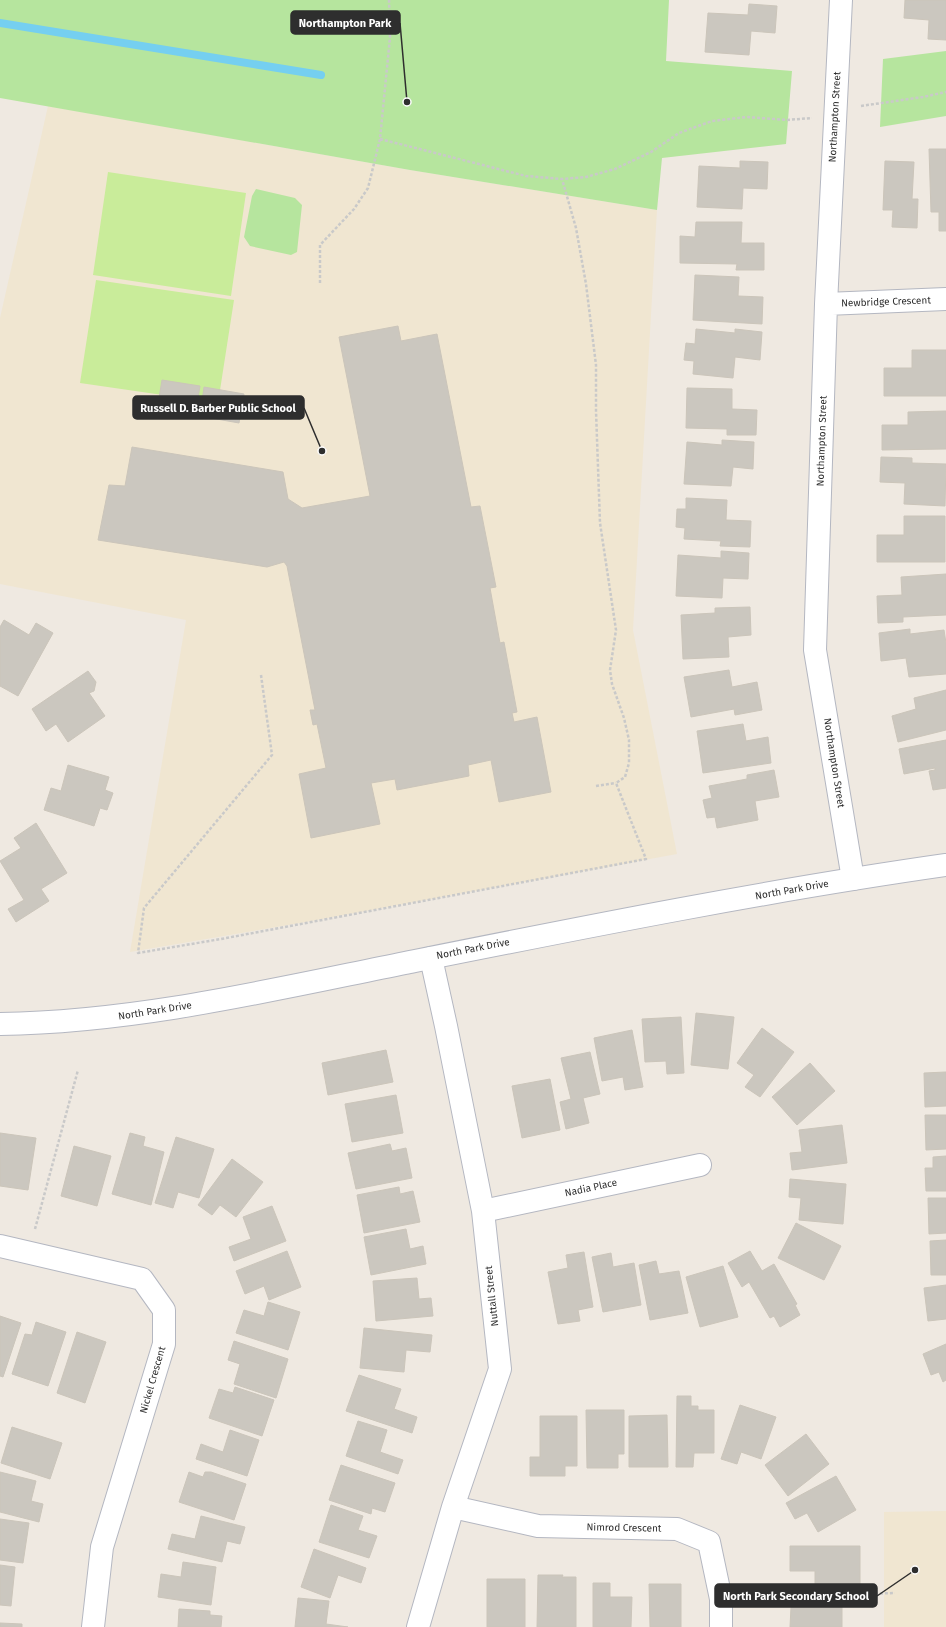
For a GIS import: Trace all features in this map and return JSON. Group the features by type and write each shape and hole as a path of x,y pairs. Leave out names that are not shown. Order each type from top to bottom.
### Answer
{"street":[{"name":"Northampton Street","path":"841,0 826,304 815,650 853,879"},
{"name":"Newbridge Crescent","path":"826,304 946,299"},
{"name":"North Park Drive","path":"0,1024 43,1024 135,1015 228,999 639,916 853,879 946,865"},
{"name":"Nuttall Street","path":"418,1627 453,1507 500,1369 483,1211 431,958"},
{"name":"Nadia Place","path":"483,1211 700,1165"},
{"name":"Nickel Crescent","path":"0,1246 142,1279 164,1310 164,1344 102,1547 93,1627"},
{"name":"Nimrod Crescent","path":"453,1507 538,1526 677,1529 709,1542 721,1599 721,1627"}],"path":[{"path":"320,283 320,244 354,209 368,188 380,139 390,37 389,0"},
{"path":"380,139 526,176 562,179 586,177 615,168 651,152 679,133 712,121 747,117 788,120 946,92"},
{"path":"562,179 576,228 586,284 596,365 600,523 616,630 610,670 612,684 624,718 629,740 629,763 625,777 616,783 596,786"},
{"path":"261,675 272,755 144,908 138,953 221,940 646,859 616,783"},
{"path":"28,1253 78,1070"},
{"path":"721,1599 895,1593"}],"shaded area":[{"path":"48,106 410,170 657,210 633,630 677,854 306,922 130,952 186,620 0,584 0,318"},
{"path":"946,1511 946,1627 884,1627 884,1512"}],"green space":[{"path":"0,0 669,0 666,61 792,71 786,144 662,158 657,210 410,170 0,98"},
{"path":"946,51 946,116 880,127 883,59"},
{"path":"108,172 246,193 231,296 93,275"},
{"path":"256,189 295,198 302,205 297,252 291,255 250,246 244,237 252,196"},
{"path":"96,280 234,300 218,403 80,383"}],"building":[{"path":"905,0 946,0 946,40 928,39 929,20 904,18"},
{"path":"749,4 777,6 775,33 751,31 749,55 705,52 708,13 748,15"},
{"path":"929,149 946,149 946,231 939,231 939,212 931,212"},
{"path":"740,161 768,162 767,189 743,188 742,209 697,207 699,166 740,168"},
{"path":"885,161 914,162 912,199 918,199 917,228 892,227 893,210 883,210"},
{"path":"696,222 742,222 741,243 764,243 764,270 736,270 737,264 680,263 680,236 695,237"},
{"path":"695,275 739,277 738,296 763,297 762,324 693,320"},
{"path":"398,326 401,341 437,334 471,507 480,506 496,587 490,588 500,643 504,642 517,712 512,713 514,722 537,717 551,792 499,802 491,760 468,765 469,776 397,790 395,779 371,783 380,824 311,838 299,774 326,768 317,724 313,725 310,710 315,710 287,566 284,562 267,567 98,540 109,485 125,486 132,447 283,472 288,499 302,508 370,496 339,337"},
{"path":"696,329 735,333 735,329 762,332 760,360 735,357 733,378 693,374 694,361 684,360 686,343 695,344"},
{"path":"912,350 946,350 946,396 884,396 884,368 912,368"},
{"path":"162,380 200,386 195,416 157,410"},
{"path":"204,387 244,394 239,423 200,416"},
{"path":"687,388 732,389 732,409 757,410 756,435 727,435 727,429 686,428"},
{"path":"946,411 946,449 882,450 882,425 908,425 908,412"},
{"path":"722,440 754,442 753,469 733,467 731,486 684,484 687,442 722,445"},
{"path":"881,457 912,458 912,463 946,464 945,506 904,504 905,483 880,482"},
{"path":"686,498 727,500 726,520 751,521 750,547 720,546 721,541 684,539 685,528 676,527 677,509 686,509"},
{"path":"904,516 945,516 945,562 877,562 877,535 904,535"},
{"path":"721,551 749,553 748,579 723,578 722,598 676,596 678,555 721,558"},
{"path":"946,574 946,615 903,617 903,622 878,623 877,596 902,595 901,577"},
{"path":"750,607 751,635 728,637 729,657 683,659 681,615 715,613 715,608"},
{"path":"4,620 29,635 36,623 53,633 18,696 0,686 0,627"},
{"path":"910,629 910,634 944,630 946,643 946,674 909,677 906,658 881,661 879,633"},
{"path":"729,670 732,687 757,682 762,710 735,715 734,709 691,717 684,677"},
{"path":"88,671 96,682 94,691 89,693 105,716 68,742 56,724 46,731 32,709"},
{"path":"946,690 946,730 898,742 892,716 916,709 914,698"},
{"path":"743,724 746,741 768,737 771,763 703,773 697,731"},
{"path":"946,740 946,788 933,790 929,771 935,770 935,768 904,774 899,749"},
{"path":"68,765 109,777 105,790 113,793 107,810 100,808 94,826 44,810 51,788 61,791"},
{"path":"774,770 779,797 755,801 758,820 717,828 715,817 707,818 703,800 712,798 709,786 747,779 747,775"},
{"path":"36,823 67,873 41,889 49,901 16,922 8,909 24,900 0,861 21,848 14,838"},
{"path":"696,1013 734,1017 728,1069 691,1065"},
{"path":"681,1017 684,1073 667,1074 666,1061 645,1062 642,1019"},
{"path":"762,1028 794,1052 760,1097 745,1087 754,1075 737,1063"},
{"path":"632,1030 643,1087 625,1090 623,1077 602,1081 594,1038"},
{"path":"386,1050 393,1082 328,1095 322,1063"},
{"path":"590,1052 600,1094 583,1098 589,1123 566,1129 560,1102 571,1099 561,1058"},
{"path":"810,1063 835,1091 797,1125 772,1097"},
{"path":"946,1072 946,1106 925,1107 924,1073"},
{"path":"550,1079 560,1130 522,1138 512,1086"},
{"path":"396,1095 403,1133 352,1142 345,1104"},
{"path":"925,1115 946,1115 946,1149 926,1150"},
{"path":"842,1125 847,1163 792,1170 790,1153 802,1152 799,1130"},
{"path":"0,1133 36,1138 28,1190 0,1186"},
{"path":"130,1133 145,1137 143,1146 164,1152 151,1205 112,1194"},
{"path":"176,1137 214,1149 199,1198 178,1192 173,1208 155,1203"},
{"path":"390,1144 392,1151 406,1148 412,1178 356,1189 348,1153"},
{"path":"74,1146 111,1156 97,1206 61,1196"},
{"path":"946,1156 946,1191 926,1191 925,1168 933,1168 933,1157"},
{"path":"232,1159 263,1182 236,1217 220,1205 212,1215 198,1205"},
{"path":"790,1179 846,1184 843,1224 799,1220 801,1198 789,1197"},
{"path":"399,1187 400,1194 413,1191 420,1222 364,1233 357,1195"},
{"path":"928,1198 946,1198 946,1233 929,1234"},
{"path":"272,1206 286,1241 234,1261 229,1247 251,1239 243,1217"},
{"path":"796,1223 841,1246 824,1280 778,1258"},
{"path":"406,1229 410,1249 423,1246 426,1264 371,1275 364,1237"},
{"path":"946,1240 946,1275 931,1275 930,1241"},
{"path":"287,1251 301,1287 269,1300 264,1286 245,1294 236,1271"},
{"path":"750,1251 762,1271 774,1264 797,1304 795,1305 800,1315 780,1327 774,1316 770,1318 749,1282 742,1287 728,1263"},
{"path":"584,1252 593,1307 578,1310 580,1321 558,1324 548,1272 568,1268 566,1255"},
{"path":"611,1253 613,1267 634,1263 641,1305 603,1312 592,1257"},
{"path":"656,1261 659,1274 679,1271 688,1313 650,1320 639,1265"},
{"path":"723,1266 738,1317 700,1327 686,1277"},
{"path":"417,1278 419,1299 431,1298 433,1316 376,1321 373,1281"},
{"path":"946,1285 946,1319 928,1321 924,1288"},
{"path":"268,1302 300,1312 288,1350 236,1333 244,1310 264,1316"},
{"path":"0,1316 21,1323 3,1377 0,1376"},
{"path":"36,1322 66,1332 48,1386 12,1374 25,1334 32,1335"},
{"path":"364,1328 432,1335 430,1352 406,1350 404,1372 360,1368"},
{"path":"77,1332 106,1342 85,1403 57,1393"},
{"path":"234,1341 288,1359 276,1398 234,1384 240,1364 228,1360"},
{"path":"946,1344 946,1380 943,1382 939,1372 931,1375 923,1354"},
{"path":"359,1375 401,1389 394,1409 417,1417 412,1433 346,1411"},
{"path":"235,1387 274,1400 262,1436 209,1418 219,1389 233,1393"},
{"path":"677,1396 691,1396 691,1406 698,1406 698,1410 714,1410 714,1453 694,1453 693,1467 676,1467"},
{"path":"740,1405 776,1417 761,1459 741,1452 737,1464 721,1459"},
{"path":"586,1410 624,1410 624,1454 618,1454 618,1468 587,1468"},
{"path":"667,1415 668,1467 629,1467 629,1416"},
{"path":"540,1416 577,1416 577,1466 565,1466 565,1476 530,1476 530,1457 540,1457"},
{"path":"358,1421 387,1430 380,1452 403,1460 398,1474 346,1456"},
{"path":"12,1427 62,1443 50,1479 1,1463"},
{"path":"230,1430 259,1440 247,1476 196,1459 201,1444 223,1452"},
{"path":"806,1434 829,1464 788,1496 765,1465"},
{"path":"341,1465 395,1483 385,1512 372,1508 371,1514 329,1500"},
{"path":"0,1472 36,1481 31,1501 43,1504 39,1522 0,1512"},
{"path":"189,1472 203,1477 205,1472 211,1472 246,1484 234,1520 179,1502"},
{"path":"836,1476 856,1510 818,1532 807,1513 795,1519 786,1503"},
{"path":"331,1505 363,1516 358,1530 377,1536 369,1558 319,1542"},
{"path":"201,1516 245,1527 240,1544 227,1541 222,1562 168,1549 172,1534 195,1539"},
{"path":"0,1519 29,1523 23,1563 0,1560"},
{"path":"790,1546 860,1546 860,1585 815,1585 815,1571 790,1571"},
{"path":"314,1549 366,1568 361,1583 338,1575 330,1598 301,1587"},
{"path":"183,1562 216,1567 211,1605 158,1597 161,1574 181,1577"},
{"path":"0,1565 15,1567 11,1606 0,1605"},
{"path":"538,1575 563,1575 562,1577 576,1577 576,1627 537,1627"},
{"path":"487,1579 525,1579 525,1627 487,1627"},
{"path":"593,1583 610,1583 610,1597 632,1597 631,1627 593,1627"},
{"path":"649,1584 681,1584 681,1627 650,1627"},
{"path":"298,1598 329,1601 326,1624 348,1627 295,1627"},
{"path":"791,1607 842,1607 842,1627 790,1627"},
{"path":"179,1609 210,1611 210,1615 222,1616 221,1627 178,1627"},
{"path":"0,1623 22,1624 22,1627 0,1627"}],"waterway":[{"path":"0,23 321,75"}],"place":[{"name":"Northampton Park","path":"407,102"},
{"name":"Russell D. Barber Public School","path":"322,451"},
{"name":"North Park Secondary School","path":"915,1570"}]}
